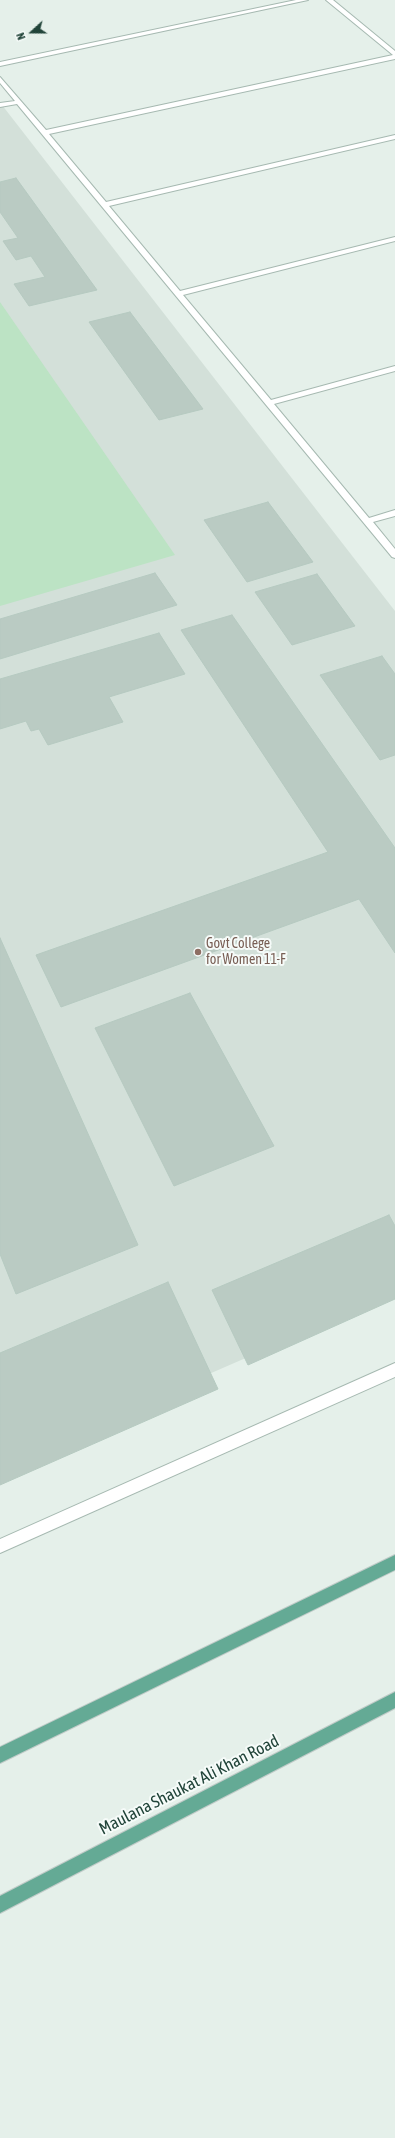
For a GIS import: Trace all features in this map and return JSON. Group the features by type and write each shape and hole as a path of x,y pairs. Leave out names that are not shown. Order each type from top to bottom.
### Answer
{"main road":[{"path":"0,1755 395,1562"},
{"name":"Maulana Shaukat Ali Khan Road","path":"0,1905 395,1700"}],"street":[{"path":"0,64 305,0"},
{"path":"329,0 395,56"},
{"path":"44,133 395,56"},
{"path":"0,79 395,555"},
{"path":"0,106 19,102"},
{"path":"104,205 395,137"},
{"path":"177,294 395,239"},
{"path":"269,403 395,368"},
{"path":"368,521 395,513"},
{"path":"0,1546 395,1370"}],"shaded area":[{"name":"Govt College for Women 11-F","path":"0,105 2,105 395,611 395,1293 0,1465"}],"green space":[{"path":"0,302 175,555 0,606"}],"building":[{"path":"16,178 97,290 29,306 14,284 45,277 31,256 16,260 3,241 18,238 0,212 0,182"},
{"path":"130,312 203,409 159,420 89,322"},
{"path":"268,502 313,562 247,582 204,520"},
{"path":"155,573 177,605 0,659 0,619"},
{"path":"317,574 355,626 292,645 255,592"},
{"path":"232,615 395,848 395,953 359,899 61,1007 36,955 328,852 181,630"},
{"path":"159,633 185,674 109,697 123,722 48,745 39,729 31,731 26,721 0,729 0,679"},
{"path":"382,656 395,674 395,755 380,760 320,675"},
{"path":"0,938 138,1245 16,1294 0,1254"},
{"path":"190,993 274,1146 174,1186 95,1028"},
{"path":"389,1215 395,1226 395,1299 248,1365 212,1290"},
{"path":"168,1282 218,1389 0,1485 0,1353"}],"place":[{"name":"Govt College for Women 11-F","path":"198,952"}]}
